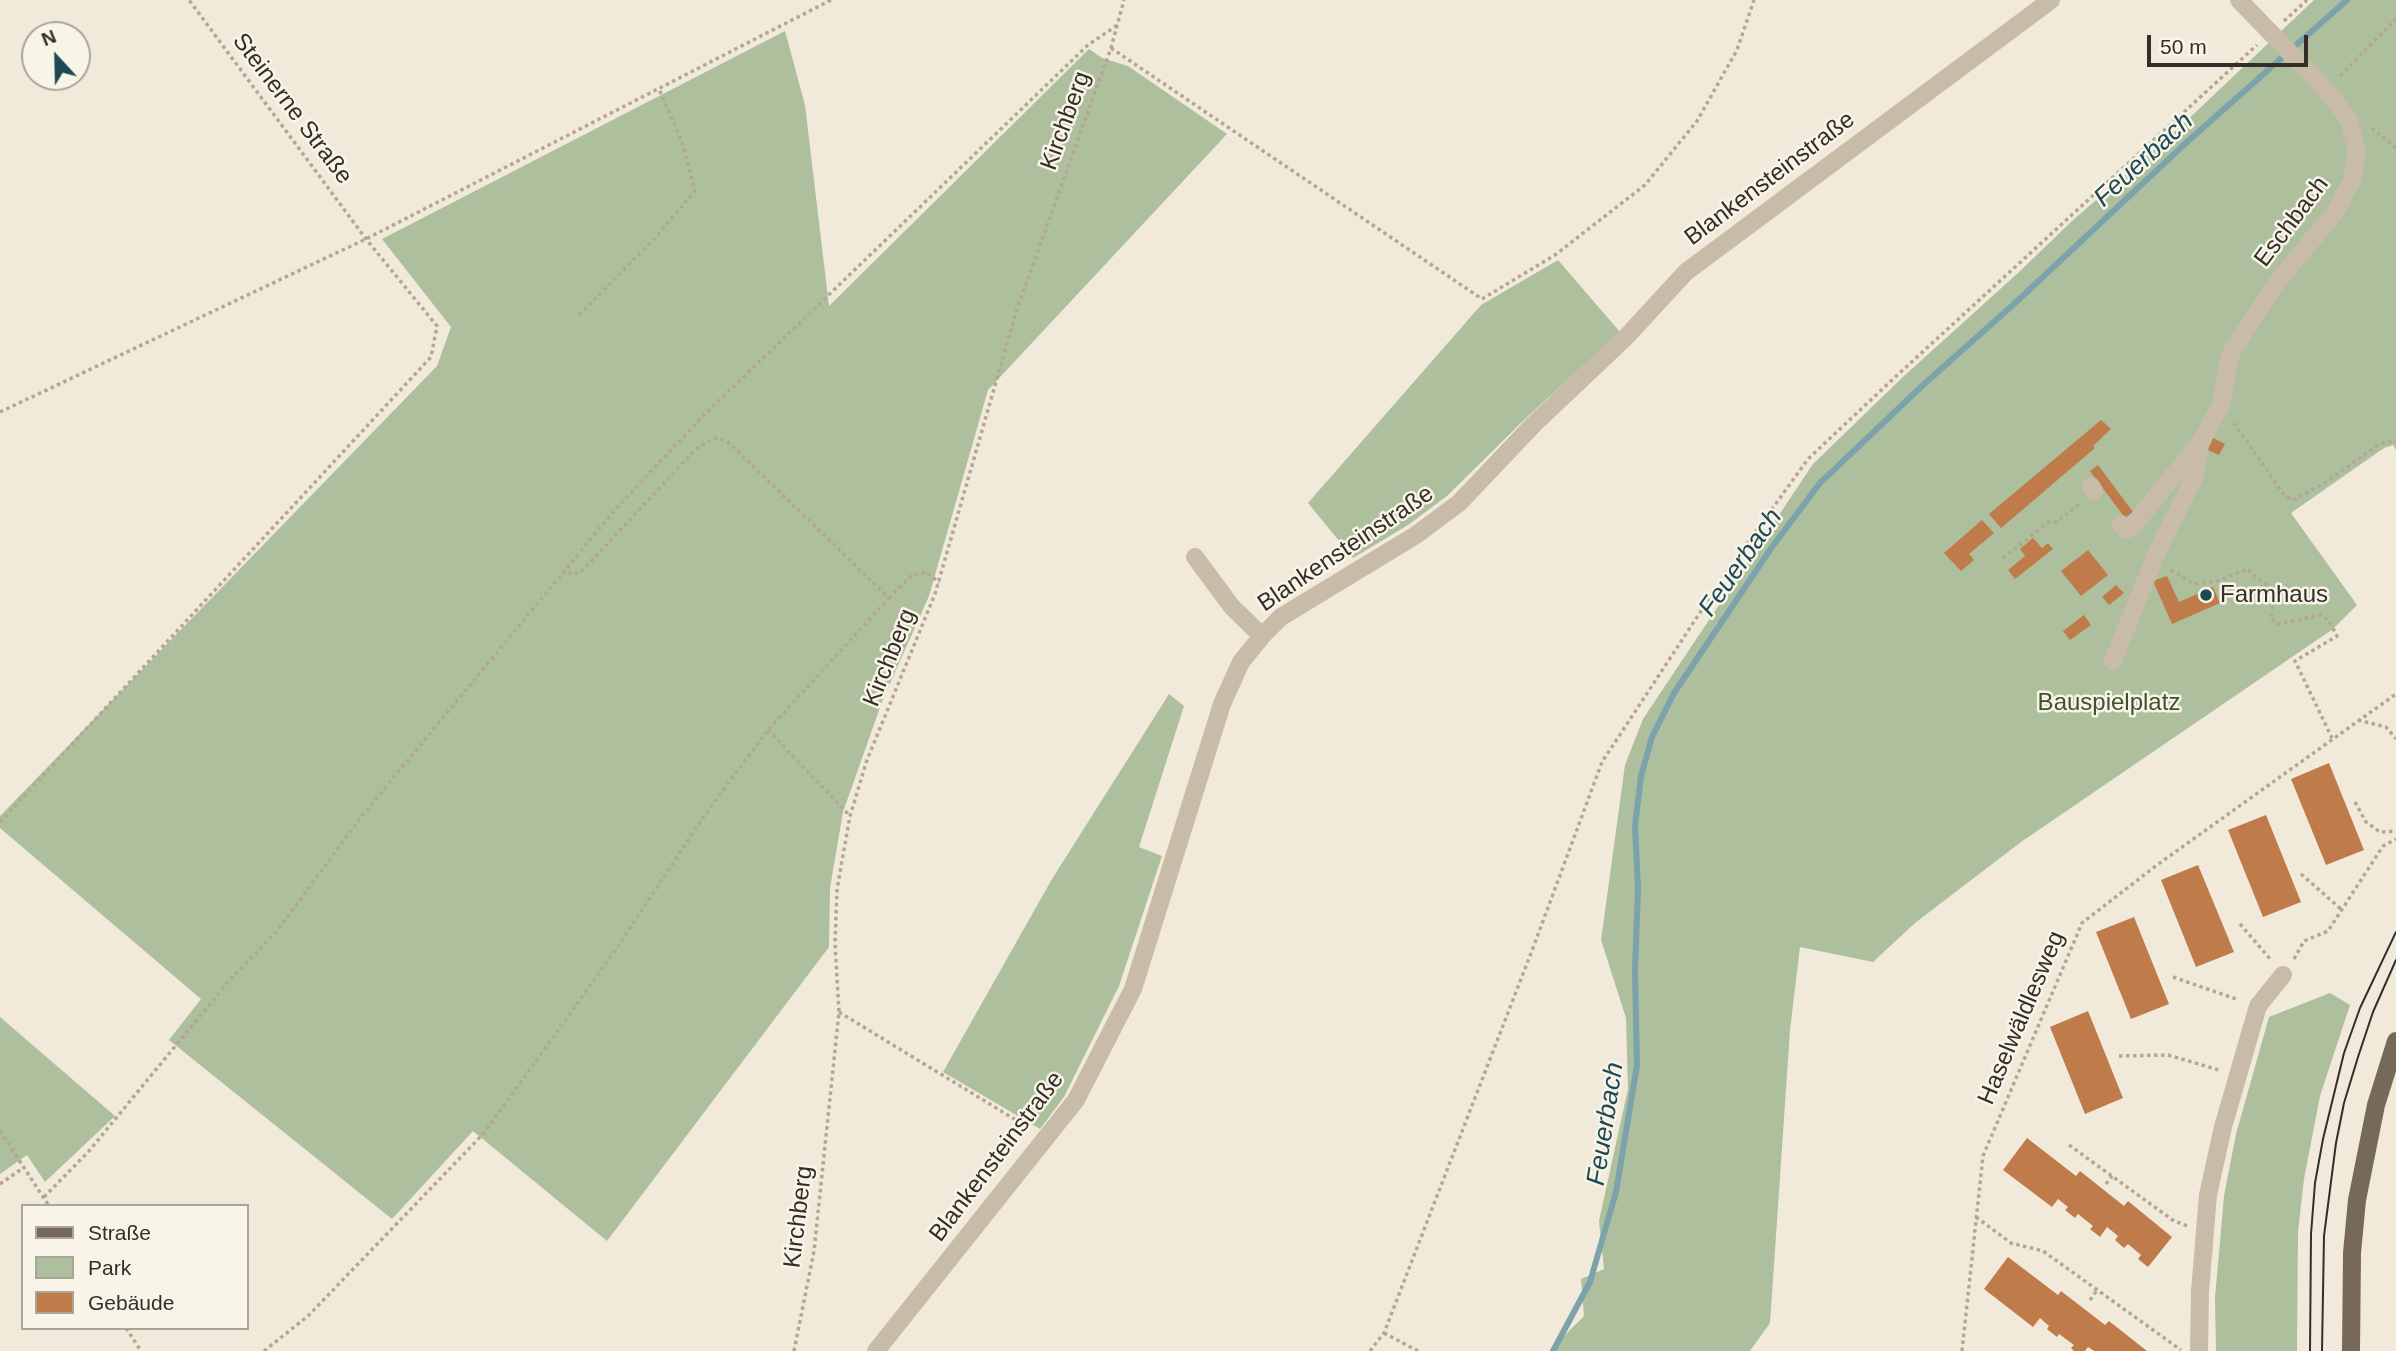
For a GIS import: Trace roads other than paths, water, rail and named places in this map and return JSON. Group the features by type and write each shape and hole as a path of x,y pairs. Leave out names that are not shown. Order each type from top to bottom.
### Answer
{"main road":[{"path":"2351,1351 2352,1253 2357,1200 2376,1105 2396,1041"}],"street":[{"name":"Blankensteinstraße","path":"876,1351 1076,1100 1133,989 1222,704 1241,662 1262,636 1281,617 1416,535 1459,503 1534,424 1626,337 1686,272 2051,0"},
{"name":"Eschbach","path":"2200,443 2219,408 2230,355 2274,286 2335,212 2352,181 2357,152 2349,120 2326,90 2239,0"},
{"path":"2121,524 2126,530 2131,528 2200,443"},
{"path":"2113,661 2157,552 2194,478 2200,443"},
{"path":"1195,556 1232,607 1262,636"},
{"path":"2199,1351 2200,1292 2208,1195 2223,1127 2258,1006 2283,975"}],"waterway":[{"name":"Feuerbach","path":"1553,1351 1590,1282 1616,1192 1637,1065 1635,970 1638,888 1635,826 1641,776 1652,737 1674,693 1772,547 1820,483 2188,141 2347,0"}],"tram line":[{"path":"2310,1351 2311,1234 2315,1183 2323,1139 2344,1053 2360,1008 2396,932"},
{"path":"2322,1351 2324,1236 2336,1143 2344,1103 2358,1057 2373,1012 2396,960"}],"place":[{"name":"Farmhaus","path":"2206,595"}],"park label":[{"name":"Bauspielplatz","path":"2109,703"}]}
